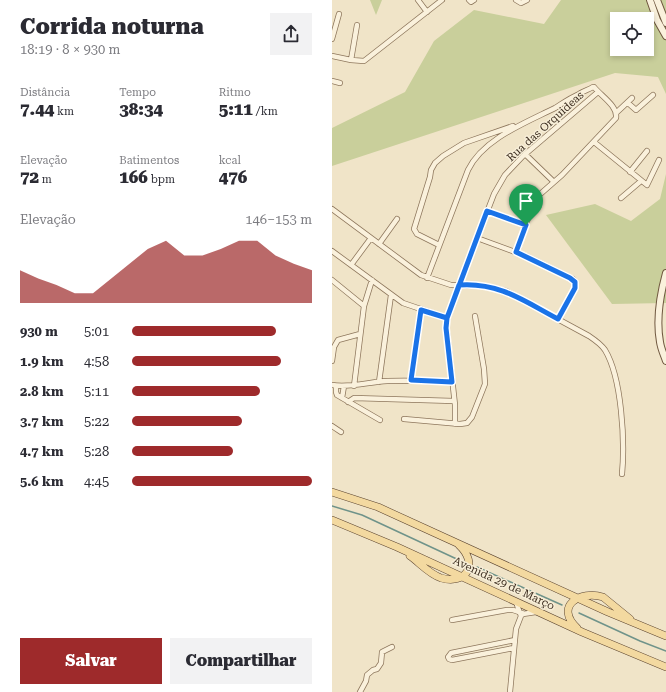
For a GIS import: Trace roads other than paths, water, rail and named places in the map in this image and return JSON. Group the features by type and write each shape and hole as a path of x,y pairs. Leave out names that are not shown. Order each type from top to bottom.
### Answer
{"main road":[{"path":"650,0 657,20 666,36"},
{"path":"657,0 666,23"},
{"path":"666,273 658,326 660,344 666,361"},
{"path":"662,292 666,284"},
{"name":"Avenida 29 de Março","path":"332,492 378,507 638,625 666,636"},
{"name":"Avenida 29 de Março","path":"332,520 397,546 582,632 666,667"},
{"path":"397,546 437,576 448,579 466,574 469,568 469,559 464,549 457,542"},
{"path":"582,632 572,622 568,612 570,604 578,598 592,595 603,597 638,625"}],"street":[{"path":"418,0 427,12"},
{"path":"332,56 364,61 442,0"},
{"path":"469,0 471,2 474,0"},
{"path":"516,0 521,4 527,0"},
{"path":"332,39 339,14"},
{"path":"351,60 356,25"},
{"path":"332,81 340,83"},
{"path":"439,245 417,234 414,229 432,168 443,156 464,143 522,123 550,110 592,87 594,87 607,101 616,113"},
{"name":"Rua das Orquideas","path":"447,318 487,211 501,181 525,154 598,92"},
{"path":"628,103 636,110 653,94"},
{"path":"516,252 530,212 538,196 594,142 616,118 616,113 632,98"},
{"path":"427,278 468,170 474,159 491,144 522,123"},
{"path":"594,142 646,185 659,160"},
{"path":"630,172 647,151"},
{"path":"525,154 554,182"},
{"path":"621,198 641,181"},
{"path":"332,209 415,271 427,278 451,285 492,288 506,291 596,340 605,350 617,386 622,424 622,474"},
{"path":"487,211 526,225"},
{"path":"379,244 397,219"},
{"path":"351,265 371,238"},
{"path":"477,238 516,252 570,278 575,282 575,288 558,319"},
{"path":"332,251 403,303 447,318 446,328 455,424"},
{"path":"332,280 364,306"},
{"path":"354,386 364,306 372,280"},
{"path":"379,382 391,295"},
{"path":"411,380 421,310"},
{"path":"404,419 455,424 464,424 469,420 485,384 475,316"},
{"path":"332,361 336,342 341,339 360,334"},
{"path":"380,420 342,398 336,392 334,385 354,386 379,382 411,380 452,382"},
{"path":"342,398 344,386"},
{"path":"348,402 354,398 454,401"},
{"path":"332,426 341,432"},
{"path":"510,692 516,629 521,614 516,601"},
{"path":"452,620 507,610 513,610 521,614 540,612"},
{"path":"514,648 452,660 448,657 450,653 515,640"},
{"path":"360,692 366,681 367,675 373,670 377,669 381,663 382,652 392,647"}],"waterway":[{"path":"332,506 362,515 461,561"},
{"path":"477,567 562,605"},
{"path":"579,613 640,641 666,651"}]}
